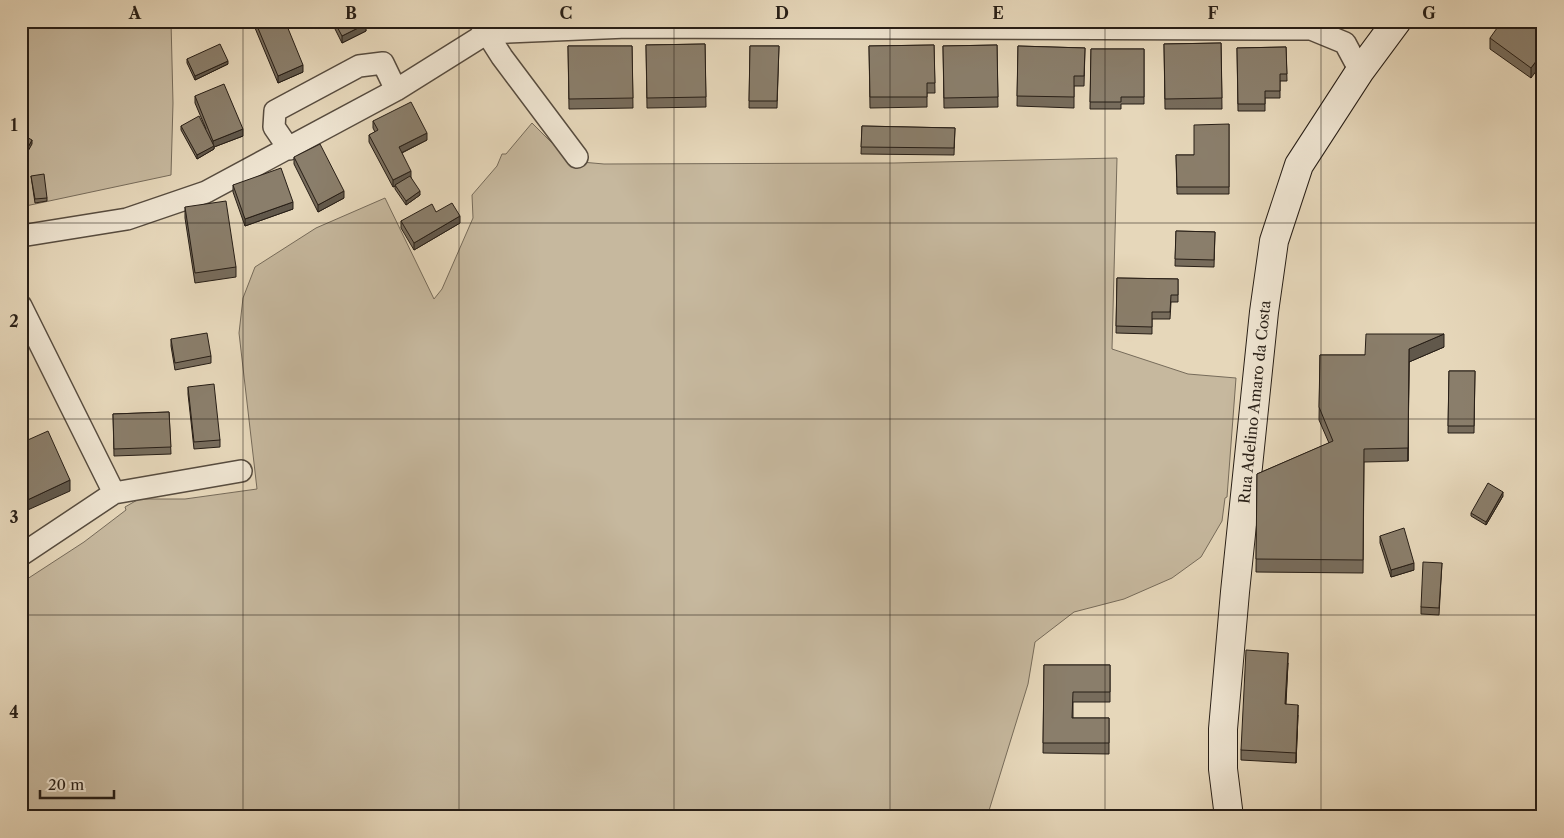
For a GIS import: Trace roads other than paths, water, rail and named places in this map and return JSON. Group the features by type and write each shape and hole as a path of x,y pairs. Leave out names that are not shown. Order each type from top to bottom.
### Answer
{"street":[{"name":"Rua Adelino Amaro da Costa","path":"1229,817 1223,769 1223,729 1264,312 1274,241 1299,165 1360,71 1397,21"},
{"path":"21,236 127,218 206,192 396,90 483,27 1311,29 1345,43 1360,71"},
{"path":"483,27 502,57 577,157"},
{"path":"289,149 274,127 275,111 359,66 383,63 396,90"},
{"path":"21,306 114,492"},
{"path":"21,555 114,492 241,471"}]}
